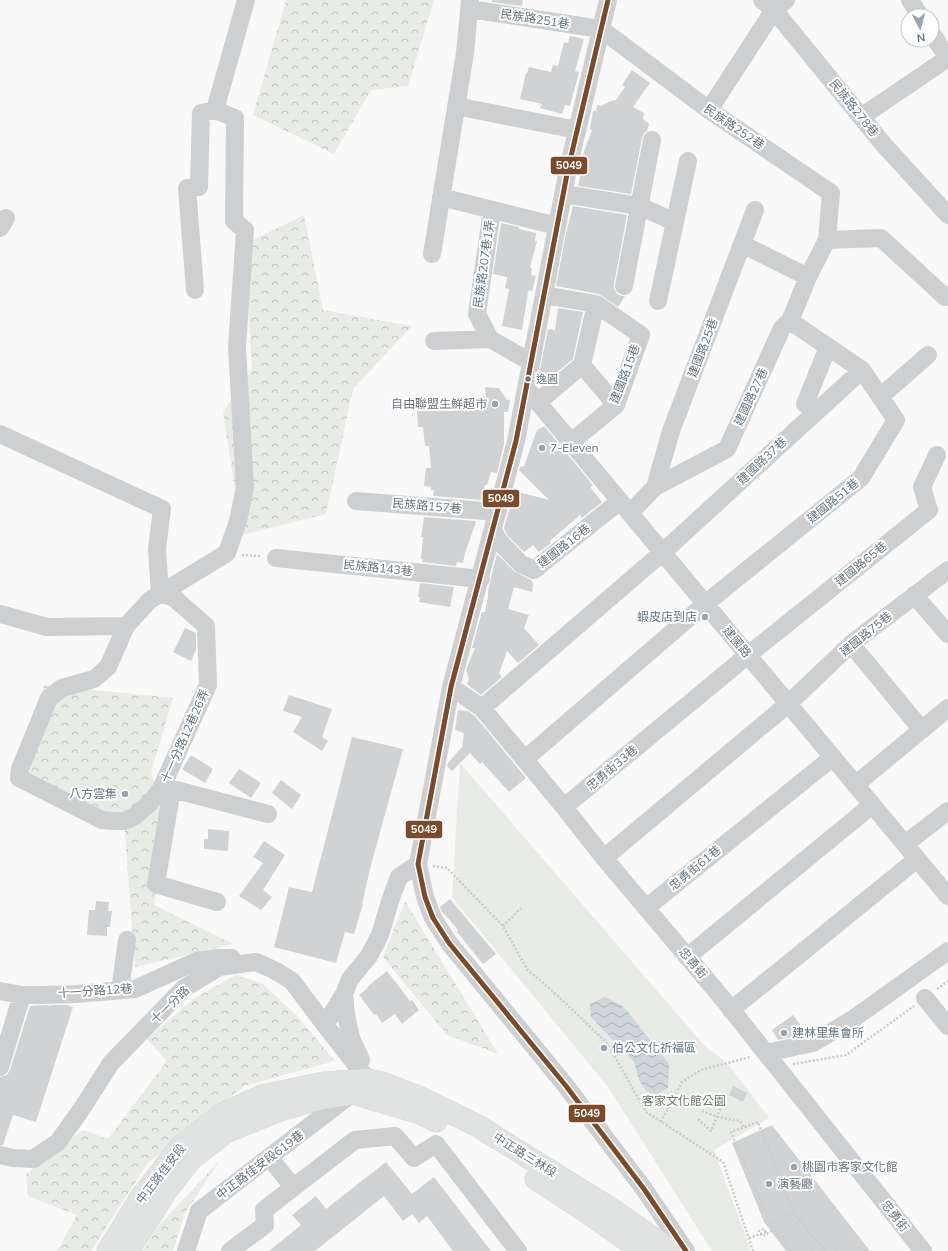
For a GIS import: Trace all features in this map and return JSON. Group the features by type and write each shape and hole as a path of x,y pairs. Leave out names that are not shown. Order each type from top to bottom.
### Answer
{"main road":[{"name":"中正路佳安段","path":"108,1251 142,1196 181,1146 221,1115 262,1096 324,1083 361,1086"},
{"name":"中正路三林段","path":"361,1086 382,1083 421,1098 478,1126 608,1207 672,1251"},
{"name":"中正路佳安段","path":"128,1251 166,1191 191,1159 226,1132 277,1111 361,1086"},
{"name":"中正路三林段","path":"361,1086 473,1138 594,1217 642,1251"}],"street":[{"path":"215,110 246,0"},
{"path":"608,0 577,130 516,441 481,579 451,687 418,864 425,897 432,918 449,943 566,1086 644,1189 686,1251"},
{"path":"709,110 774,3"},
{"name":"民族路278巷","path":"774,3 861,117 884,145 948,215"},
{"path":"432,254 465,53 469,4"},
{"name":"民族路251巷","path":"469,4 601,29"},
{"name":"民族路252巷","path":"601,29 709,110 831,193 827,240"},
{"path":"861,117 943,46"},
{"path":"456,106 577,130"},
{"path":"195,290 187,188 199,187 200,113 215,110 235,118 234,220 245,230 237,348 245,487 238,521 226,553 150,600 126,626 108,667 94,679 62,688 49,698 20,769 19,778 102,820 124,821 135,816 149,804 161,789 176,790 268,814"},
{"path":"624,286 652,140"},
{"path":"658,301 688,161"},
{"path":"564,194 639,206 675,222"},
{"path":"441,197 557,226"},
{"name":"民族路207巷1弄","path":"490,339 477,314 492,210"},
{"name":"建國路25巷","path":"655,487 671,431 755,210"},
{"path":"827,240 881,238 945,297 948,295"},
{"name":"建國路27巷","path":"625,507 655,487 727,449 782,328 790,321 808,277 827,240"},
{"path":"742,244 808,277"},
{"path":"538,402 582,365 596,304 544,295"},
{"name":"建國路15巷","path":"571,442 616,405 641,335 596,304"},
{"path":"790,321 862,370"},
{"path":"434,341 490,339 531,362"},
{"path":"806,404 828,347"},
{"path":"880,397 928,355"},
{"path":"582,365 616,405"},
{"name":"建國路51巷","path":"705,604 861,478 896,420 862,370"},
{"name":"建國路37巷","path":"482,708 663,552 862,370"},
{"name":"建國路","path":"526,388 948,896"},
{"path":"0,434 162,509 157,549 160,594"},
{"name":"建國路65巷","path":"748,655 929,510 922,487 937,455"},
{"name":"民族路157巷","path":"356,501 498,512"},
{"name":"建國路16巷","path":"493,531 499,541 521,564 534,570 625,507"},
{"name":"民族路143巷","path":"276,558 481,579"},
{"name":"建國路75巷","path":"604,858 788,704 851,644 948,570"},
{"name":"十一分路12巷26弄","path":"160,594 173,597 206,626 208,685 161,789 170,801 156,884 217,902"},
{"path":"914,596 948,634"},
{"path":"525,759 705,604"},
{"path":"0,614 47,627 126,626"},
{"path":"851,644 922,730"},
{"name":"忠勇街33巷","path":"564,807 748,655"},
{"name":"忠勇街","path":"451,687 482,708 525,759 604,858 766,1053 923,1251"},
{"path":"856,784 948,708"},
{"name":"忠勇街61巷","path":"646,908 833,757"},
{"path":"687,957 872,805"},
{"path":"905,844 948,811"},
{"path":"731,1010 917,858"},
{"path":"325,1025 344,994 350,978 370,956 380,935 399,877 418,864"},
{"path":"120,990 127,940"},
{"path":"766,1053 812,1043 853,1019 948,951"},
{"name":"十一分路12巷","path":"0,991 22,995 76,994 135,989 197,961 218,958 238,958 256,962"},
{"path":"256,962 292,980 325,1025 361,1086"},
{"name":"十一分路","path":"0,1156 33,1159 58,1142 112,1063 183,989 219,967 256,962"},
{"path":"344,994 346,1015 351,1038 360,1058 361,1086"},
{"path":"0,1067 22,995"},
{"path":"925,998 948,1026"},
{"name":"中正路佳安段619巷","path":"186,1251 199,1211 361,1086"},
{"path":"230,1251 265,1225 264,1210 355,1140 395,1136 414,1158 436,1144 518,1251"},
{"path":"270,1157 293,1187"}],"path":[{"path":"226,553 276,558"},
{"path":"418,864 447,868 503,926 527,969 607,1043 646,1112 723,1162 753,1251"},
{"path":"503,926 521,908"},
{"path":"777,1067 846,1056 948,981"},
{"path":"661,1122 682,1082 701,1070 766,1053"},
{"path":"698,1119 711,1131 724,1100 705,1103"},
{"path":"702,1111 718,1117 740,1121 744,1128"},
{"path":"790,1251 770,1224 731,1132 758,1122 793,1212 825,1251"},
{"path":"770,1224 793,1212"},
{"path":"749,1238 766,1232 764,1228 759,1231 762,1236 774,1230"},
{"path":"809,1247 812,1251"}],"green space":[{"path":"286,0 434,0 408,86 371,90 334,154 253,115"},
{"path":"304,215 323,310 412,326 353,389 326,514 242,535 223,412 252,370 245,244"},
{"path":"44,685 173,698 151,773 166,808 154,905 233,944 135,967 124,821 29,774"},
{"name":"客家文化館公園","path":"460,763 704,1045 728,1064 769,1118 714,1150 751,1251 712,1251 608,1087 452,897"},
{"path":"405,901 498,1054 447,1035 383,957"},
{"path":"236,975 262,983 298,1017 335,1061 244,1086 147,1164 91,1251 57,1251 77,1215 28,1196 26,1174 83,1130 108,1139 167,1061 147,1039 193,999"},
{"path":"219,1161 184,1215 173,1251 143,1251 157,1228"}],"water":[{"path":"605,997 624,1007 669,1064 668,1088 656,1095 646,1091 639,1080 634,1062 591,1017 590,1004"}],"building":[{"path":"492,0 523,0 522,6 492,2"},
{"path":"570,36 584,39 575,71 579,72 570,106 565,105 562,114 540,108 542,104 520,99 526,73 529,67 551,72 553,65 558,66 564,42 568,43"},
{"path":"632,70 650,83 633,107 644,113 643,119 649,124 647,131 644,133 642,138 631,194 578,186 584,160 583,154 592,130 590,129 593,111 596,111 597,105 601,106 616,100 625,87 622,85"},
{"path":"573,206 627,215 614,284 614,289 617,294 625,296 618,307 599,294 556,286 566,233"},
{"path":"501,223 536,233 535,241 537,241 530,267 532,268 531,275 536,276 532,291 529,290 528,292 522,330 502,326 509,289 505,288 507,277 493,274"},
{"path":"558,308 583,312 573,359 543,384 538,379 548,329 555,330"},
{"path":"485,387 499,388 507,400 510,400 508,412 504,412 504,444 497,473 491,472 487,485 485,485 482,500 433,496 434,490 431,490 431,487 424,486 426,468 431,468 429,446 425,446 423,427 418,427 417,411 481,409 481,395 486,398"},
{"path":"544,426 593,485 590,487 602,502 582,518 580,515 550,541 551,543 539,552 533,545 524,552 507,535 504,528 515,491 549,500 519,470 520,467 524,466 537,430"},
{"path":"424,517 476,522 463,563 457,562 456,566 422,562 423,537 421,537"},
{"path":"497,554 514,571 531,580 533,583 532,592 514,587 508,609 529,615 524,628 539,645 518,663 507,651 499,673 502,677 481,695 467,684 469,679 466,670 475,648 472,648 482,612 485,612 488,590"},
{"path":"420,583 454,587 450,607 419,602 420,597 418,597"},
{"path":"185,628 196,633 196,650 191,661 173,652"},
{"path":"289,695 332,709 322,737 328,741 322,751 293,732 302,717 283,711"},
{"path":"458,710 468,711 475,716 526,778 509,792 482,762 480,764 470,753 452,771 447,766 462,747 464,733 455,730"},
{"path":"352,737 403,749 371,865 363,904 354,934 345,932 336,963 274,947 289,887 312,892"},
{"path":"191,755 213,769 205,783 182,769"},
{"path":"239,769 261,783 251,798 229,783"},
{"path":"281,780 301,795 292,809 272,793"},
{"path":"208,829 229,831 228,851 204,849 204,839 208,839"},
{"path":"264,841 285,855 263,890 272,897 261,910 239,896 263,863 253,857"},
{"path":"450,899 496,954 483,964 441,910 440,907"},
{"path":"96,901 109,902 108,911 112,911 110,927 107,927 107,936 87,935 89,910 95,910"},
{"path":"387,971 410,1001 412,1000 419,1010 402,1024 395,1014 382,1023 359,995"},
{"path":"67,1005 73,1007 36,1122 13,1115 3,1145 0,1145 0,1077 7,1075 10,1070 30,1006"},
{"name":"建林里集會所","path":"793,1015 804,1030 796,1036 778,1040 772,1030"},
{"path":"733,1086 747,1093 743,1102 729,1095"},
{"path":"772,1125 870,1251 786,1251 764,1222 732,1143"},
{"path":"386,1162 412,1194 434,1177 491,1251 453,1251 427,1216 419,1223 412,1214 403,1221 384,1196 315,1251 269,1251 301,1225 292,1215 316,1196 326,1209"}],"transit line":[{"name":"5049","path":"608,0 568,169 516,441 451,687 418,864 425,897 433,918 449,943 566,1086 644,1189 686,1251"}],"place":[{"name":"逸園","path":"528,379"},
{"name":"自由聯盟生鮮超市","path":"495,404"},
{"name":"7-Eleven","path":"542,448"},
{"name":"蝦皮店到店","path":"705,617"},
{"name":"八方雲集","path":"125,794"},
{"name":"建林里集會所","path":"784,1033"},
{"name":"伯公文化祈福區","path":"604,1048"},
{"name":"桃園市客家文化館","path":"794,1167"},
{"name":"演藝廳","path":"769,1184"}]}
